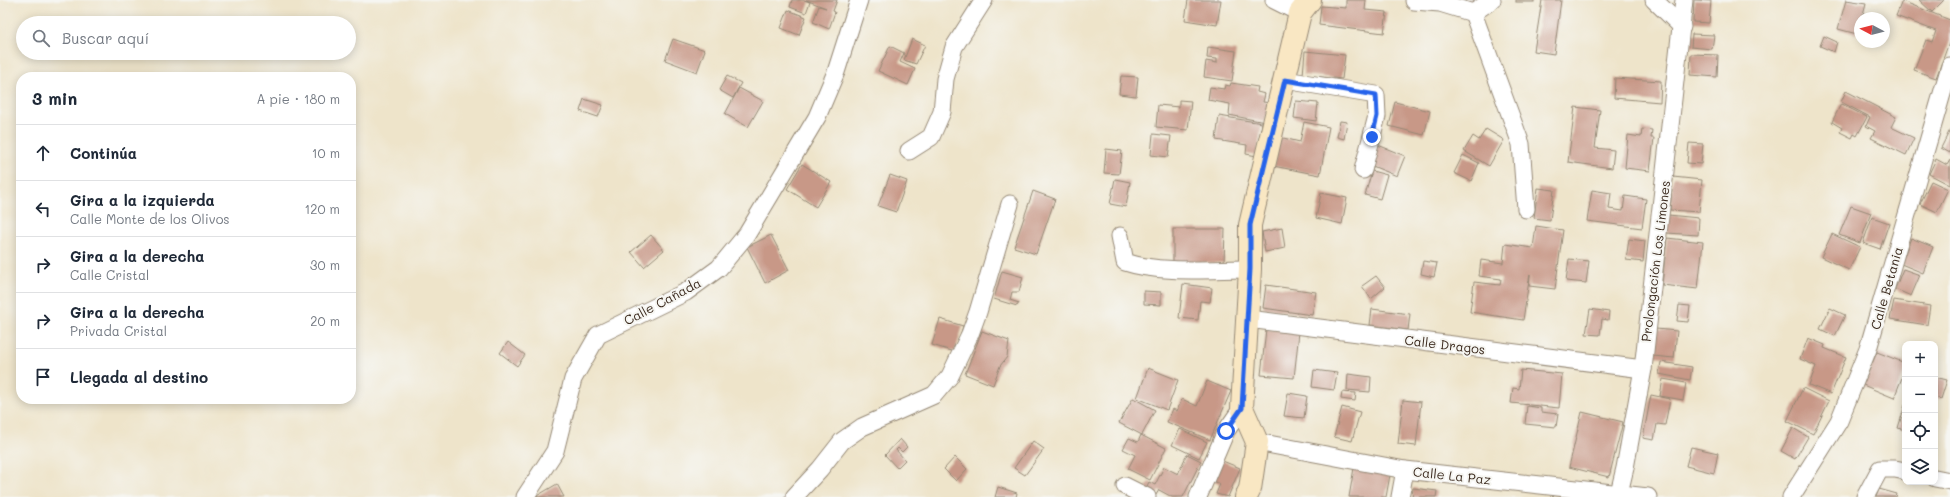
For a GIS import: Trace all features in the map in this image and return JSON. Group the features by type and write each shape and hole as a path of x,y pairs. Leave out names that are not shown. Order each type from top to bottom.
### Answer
{"street":[{"name":"Calle Cañada","path":"525,497 555,451 573,379 598,335 686,292 719,268 747,234 817,117 836,72 859,0"},
{"path":"909,151 931,137 942,112 945,79 954,47 984,0"},
{"path":"1246,497 1250,489 1257,442 1242,408 1248,319 1250,225 1285,80 1305,7 1274,0"},
{"path":"1414,1 1440,4 1473,13 1492,0"},
{"path":"1654,0 1682,27"},
{"name":"Prolongación Los Limones","path":"1618,495 1625,468 1642,369 1684,0"},
{"path":"1473,13 1521,144 1526,209"},
{"name":"Calle Betania","path":"1791,497 1839,421 1868,349 1950,66"},
{"path":"1285,80 1376,95 1377,116 1363,170"},
{"path":"794,497 820,469 842,441 862,426 934,395 950,376 970,334 978,312 1010,204"},
{"path":"1120,236 1125,262 1137,266 1159,268 1250,269"},
{"name":"Calle Dragos","path":"1248,319 1642,369"},
{"path":"1198,497 1226,431 1242,408"},
{"name":"Calle La Paz","path":"1257,442 1405,470 1618,495 1648,497"},
{"path":"1865,497 1880,469 1895,468 1902,470"},
{"path":"1400,497 1405,470"},
{"path":"1125,486 1147,497"}],"building":[{"path":"792,0 804,0 810,2 806,13 790,7"},
{"path":"806,0 837,0 833,11 835,12 829,29 813,22 819,6 826,8"},
{"path":"1188,0 1221,0 1217,25 1185,20"},
{"path":"1346,0 1366,0 1365,10 1387,12 1384,33 1319,25 1321,6 1346,8"},
{"path":"1464,0 1477,0 1471,6"},
{"path":"1516,0 1534,0 1534,2 1516,2"},
{"path":"1542,0 1561,0 1554,54 1534,51"},
{"path":"1694,0 1711,1 1709,23 1693,22"},
{"path":"1846,0 1866,3 1864,12 1854,12 1854,33 1838,29"},
{"path":"1919,0 1944,0 1932,12"},
{"path":"1902,1 1950,20 1950,40 1936,78 1914,70 1926,40 1932,42 1936,31 1896,16"},
{"path":"788,10 806,17 799,35 781,28"},
{"path":"1692,34 1714,35 1712,49 1691,47"},
{"path":"1824,36 1837,42 1834,52 1820,46"},
{"path":"673,39 705,50 697,72 665,60"},
{"path":"912,39 925,45 916,64 904,60"},
{"path":"890,46 904,53 900,62 915,69 908,85 878,71"},
{"path":"1208,47 1236,51 1232,81 1204,77 1206,61 1217,63 1217,59 1207,58"},
{"path":"1305,51 1345,55 1342,79 1303,75"},
{"path":"1691,54 1718,55 1717,77 1690,75"},
{"path":"727,76 741,83 733,98 719,90"},
{"path":"1121,76 1138,77 1136,96 1119,94"},
{"path":"1615,78 1661,81 1660,102 1614,98"},
{"path":"1231,83 1258,87 1257,92 1265,94 1263,102 1271,103 1265,122 1229,115 1230,104 1208,100 1210,87 1224,89 1225,85 1230,86"},
{"path":"739,88 763,101 748,127 725,114"},
{"path":"1846,91 1896,117 1891,127 1914,138 1906,155 1871,138 1875,131 1866,126 1870,117 1841,102"},
{"path":"584,99 603,105 598,117 580,111"},
{"path":"1179,100 1191,101 1188,130 1156,127 1158,105 1179,107"},
{"path":"1296,101 1318,103 1316,121 1294,118"},
{"path":"1395,102 1430,111 1424,135 1389,126"},
{"path":"1841,104 1867,117 1857,136 1854,134 1852,138 1840,132 1842,128 1832,122"},
{"path":"1575,107 1600,110 1595,148 1614,150 1612,168 1568,162"},
{"path":"1219,116 1262,123 1257,156 1246,154 1247,145 1216,140"},
{"path":"1340,121 1347,122 1344,139 1337,137"},
{"path":"1304,122 1329,127 1320,175 1273,166 1279,137 1300,142"},
{"path":"1486,129 1504,140 1489,166 1464,151 1473,136 1479,140"},
{"path":"1642,129 1652,130 1651,138 1654,138 1650,171 1625,168 1628,135 1641,137"},
{"path":"1950,130 1950,153 1941,148"},
{"path":"1153,134 1171,136 1168,157 1151,155"},
{"path":"1689,143 1703,144 1701,164 1687,163"},
{"path":"1378,145 1405,156 1397,176 1370,165"},
{"path":"1106,149 1122,151 1119,174 1104,173"},
{"path":"1463,155 1479,163 1471,181 1454,173"},
{"path":"1936,159 1947,165 1950,160 1950,185 1929,174"},
{"path":"802,164 831,182 816,207 787,189"},
{"path":"1372,171 1387,175 1380,199 1365,195"},
{"path":"890,175 907,181 896,212 878,206"},
{"path":"1673,177 1702,180 1699,212 1670,210"},
{"path":"1115,179 1130,182 1126,207 1110,204"},
{"path":"1931,181 1948,189 1937,212 1920,204"},
{"path":"1538,188 1554,190 1550,220 1534,218"},
{"path":"1592,190 1611,193 1609,209 1623,211 1625,196 1646,199 1642,228 1587,221"},
{"path":"1033,191 1055,199 1036,254 1014,247"},
{"path":"1321,193 1347,198 1342,224 1316,218"},
{"path":"1851,206 1871,213 1860,243 1839,235"},
{"path":"1668,215 1699,218 1698,235 1667,233"},
{"path":"1872,217 1889,223 1880,249 1863,243"},
{"path":"1536,226 1563,230 1555,289 1529,286 1530,274 1523,320 1470,312 1474,282 1500,285 1501,279 1479,276 1481,260 1503,263 1505,244 1533,248"},
{"path":"1282,228 1285,248 1265,252 1262,232"},
{"path":"1173,229 1225,229 1224,263 1173,262"},
{"path":"1832,234 1860,247 1849,270 1821,257"},
{"path":"651,235 664,250 644,267 631,252"},
{"path":"771,235 789,270 765,283 747,247"},
{"path":"1667,238 1703,242 1698,289 1662,285"},
{"path":"1911,238 1933,247 1923,273 1901,264"},
{"path":"1629,239 1645,241 1643,262 1626,260"},
{"path":"1569,259 1589,261 1586,283 1566,281"},
{"path":"1423,261 1437,263 1434,277 1421,274"},
{"path":"1903,269 1920,275 1911,296 1895,289"},
{"path":"1002,271 1023,277 1019,292 1012,292 1010,300 1019,303 1017,306 994,299"},
{"path":"1376,276 1385,287 1371,299 1362,286"},
{"path":"1183,284 1212,288 1210,302 1200,301 1198,320 1179,318"},
{"path":"1266,285 1316,292 1312,315 1263,308"},
{"path":"1144,291 1161,292 1161,305 1144,304"},
{"path":"1894,300 1930,306 1927,325 1890,319"},
{"path":"1679,305 1690,306 1688,322 1677,321"},
{"path":"1830,308 1845,315 1835,336 1820,329"},
{"path":"1372,309 1410,314 1408,330 1370,325"},
{"path":"1590,309 1609,312 1608,320 1602,319 1600,335 1586,334"},
{"path":"940,319 963,326 955,352 932,345"},
{"path":"1266,329 1299,332 1294,378 1261,375"},
{"path":"1656,329 1677,331 1674,358 1653,356"},
{"path":"982,331 1009,341 1007,357 1000,366 993,385 965,374"},
{"path":"1808,338 1825,345 1824,348 1846,357 1831,394 1809,385 1816,366 1800,359"},
{"path":"508,342 525,355 517,366 500,353"},
{"path":"1877,352 1902,362 1902,378 1894,398 1863,385"},
{"path":"1661,362 1692,367 1690,380 1659,374"},
{"path":"1148,368 1178,380 1167,410 1137,398"},
{"path":"1314,370 1337,373 1334,390 1312,387"},
{"path":"1521,370 1562,374 1559,408 1511,403 1513,388 1519,389"},
{"path":"1348,374 1371,377 1370,392 1347,390"},
{"path":"1938,378 1947,380 1941,399 1938,398"},
{"path":"1663,379 1686,383 1683,400 1660,396"},
{"path":"1207,381 1231,391 1210,440 1167,422 1173,409 1177,411 1182,399 1197,406"},
{"path":"1803,388 1829,401 1813,434 1787,421"},
{"path":"1342,392 1356,393 1355,401 1341,399"},
{"path":"1288,393 1307,396 1304,418 1284,416"},
{"path":"1651,395 1670,399 1665,425 1657,424 1654,440 1643,438"},
{"path":"1133,398 1155,410 1142,435 1119,423"},
{"path":"1403,400 1421,402 1416,446 1398,444"},
{"path":"1527,406 1541,408 1541,412 1558,414 1556,427 1525,424"},
{"path":"1342,407 1360,412 1352,441 1334,437"},
{"path":"1582,412 1623,422 1609,477 1569,467"},
{"path":"1902,415 1902,429 1898,428"},
{"path":"1793,428 1808,437 1795,459 1781,451"},
{"path":"1180,429 1207,442 1199,458 1172,445"},
{"path":"1141,435 1166,448 1150,480 1128,469 1135,455 1123,449 1129,438 1138,442"},
{"path":"900,439 907,447 902,452 898,448 896,450 905,460 897,468 885,455"},
{"path":"1033,441 1044,449 1025,475 1014,468"},
{"path":"1691,447 1718,453 1714,473 1686,466"},
{"path":"1187,454 1201,461 1183,497 1172,497 1159,490 1156,495 1145,490 1149,482 1155,485 1164,467 1178,474"},
{"path":"955,457 967,469 956,481 944,469"},
{"path":"1220,460 1240,468 1228,497 1216,494 1220,484 1212,481"},
{"path":"1354,468 1390,475 1386,497 1349,497"},
{"path":"557,484 564,497 535,497"},
{"path":"998,487 1017,493 1016,497 995,497"},
{"path":"1413,488 1437,491 1436,497 1412,497"},
{"path":"1879,489 1897,494 1896,497 1876,497"}],"route":[{"path":"1226,431 1242,408 1248,319 1250,225 1285,80 1376,95 1377,116 1372,137"}]}
